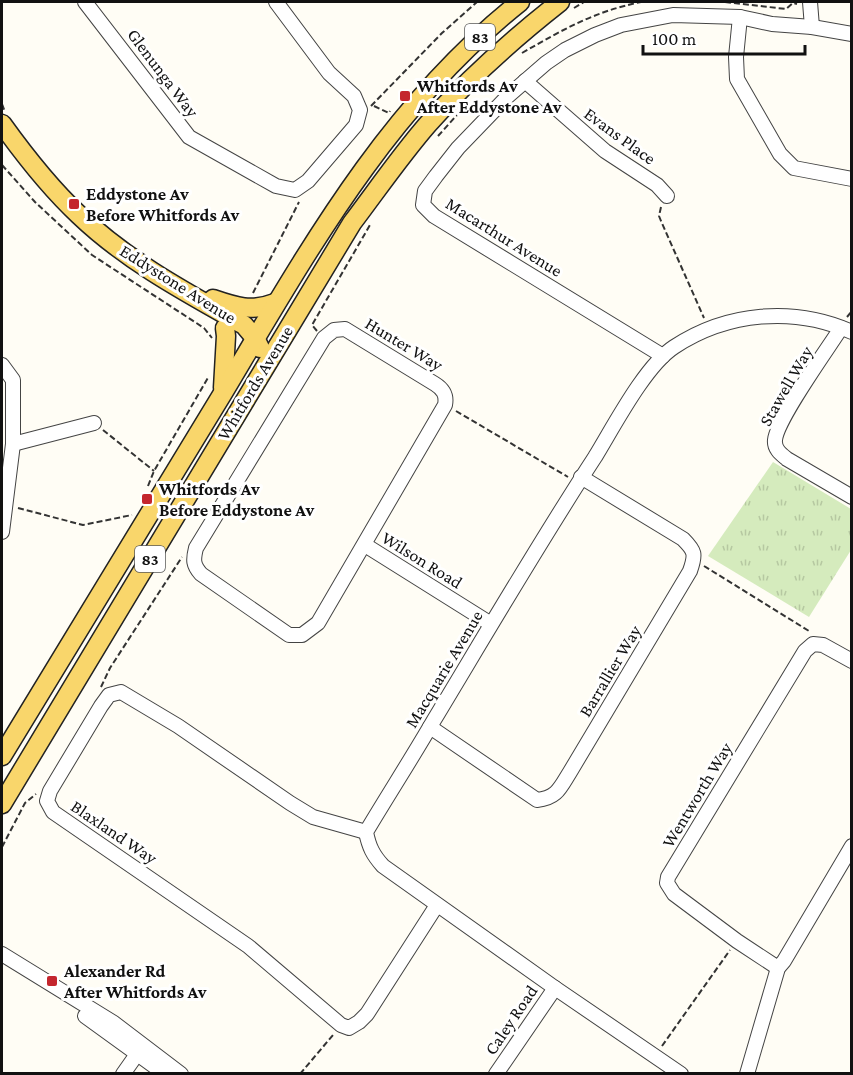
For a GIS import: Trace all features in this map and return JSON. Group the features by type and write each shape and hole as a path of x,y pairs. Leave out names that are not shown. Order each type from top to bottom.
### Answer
{"main road":[{"name":"Whitfords Avenue","path":"2,756 275,303 355,179 394,126 450,66 520,2"},
{"name":"Whitfords Avenue","path":"2,804 352,223 426,127 498,53 567,5"},
{"name":"Eddystone Avenue","path":"4,121 63,199 98,231 139,263 244,325 255,339"},
{"name":"Eddystone Avenue","path":"2,145 62,211 106,250 139,275 238,335 255,339"},
{"path":"139,263 146,262 214,299 230,305 260,309 275,303"},
{"path":"223,392 225,327"},
{"path":"258,381 262,366 261,351 255,339 282,337"}],"street":[{"name":"Glenunga Way","path":"86,2 189,137 276,186 295,190 299,187"},
{"path":"276,2 329,73 354,96 360,110 356,124 308,182 299,187"},
{"path":"810,4 812,27"},
{"name":"Macarthur Avenue","path":"663,356 434,216 423,205 425,191 458,148 546,63 565,50 621,25 673,15 740,17 772,24 812,27 852,34"},
{"path":"740,17 736,57 737,79 780,154 794,168 852,179"},
{"name":"Evans Place","path":"525,81 605,151 657,184 667,196"},
{"name":"Macquarie Avenue","path":"366,832 580,480 646,377 663,356 674,347 708,328 736,320 771,315 812,319 846,330"},
{"name":"Hunter Way","path":"345,329 442,388 447,399 445,405 318,623 302,635 289,635 201,574 195,567 193,559 196,548 313,355 324,338 334,330 345,329"},
{"name":"Stawell Way","path":"846,330 790,408 777,431 775,443 779,453 787,459 852,497"},
{"path":"2,365 13,380 13,444 2,532"},
{"path":"13,444 94,423"},
{"path":"580,480 683,539 692,548 694,560"},
{"name":"Wilson Road","path":"365,545 491,624"},
{"name":"Barrallier Way","path":"430,727 529,796 537,800 547,799 555,794 690,571 694,560"},
{"path":"813,645 823,645 852,661"},
{"name":"Wentworth Way","path":"778,968 736,941 674,894 668,883 668,877 805,651 813,645"},
{"name":"Blaxland Way","path":"341,1025 248,946 53,812 47,801 50,791 101,706 109,695 121,692 178,726 313,817 366,832"},
{"path":"366,832 373,856 383,866 555,988 656,1056 675,1072"},
{"path":"747,1074 778,968 852,846"},
{"path":"341,1025 349,1028 367,1014 437,905"},
{"path":"2,954 114,1023 165,1074"},
{"path":"2,964 181,1074"},
{"name":"Caley Road","path":"496,1074 555,988"},
{"path":"123,1074 141,1049"}],"path":[{"path":"359,114 373,105 477,2"},
{"path":"567,5 584,2"},
{"path":"514,57 588,16 614,7 641,2"},
{"path":"725,2 786,9 793,3 810,4"},
{"path":"519,53 532,42"},
{"path":"2,104 4,121"},
{"path":"438,136 461,111"},
{"path":"2,165 35,202 92,255 204,328 217,346"},
{"path":"249,297 252,296 299,202 299,187"},
{"path":"667,196 659,216 708,328"},
{"path":"317,331 312,325 373,220"},
{"path":"94,423 154,471 213,370"},
{"path":"445,405 580,480"},
{"path":"6,505 83,525 137,514"},
{"path":"100,688 110,668 186,550"},
{"path":"694,560 809,631 813,645"},
{"path":"2,847 25,803 40,787"},
{"path":"656,1056 736,941"},
{"path":"300,1074 341,1025"}],"green space":[{"path":"773,462 851,509 851,550 809,617 708,556"}],"place":[{"name":"Whitfords Av After Eddystone Av","path":"405,96"},
{"name":"Eddystone Av Before Whitfords Av","path":"74,204"},
{"name":"Whitfords Av Before Eddystone Av","path":"147,499"},
{"name":"Alexander Rd After Whitfords Av","path":"52,981"}]}
